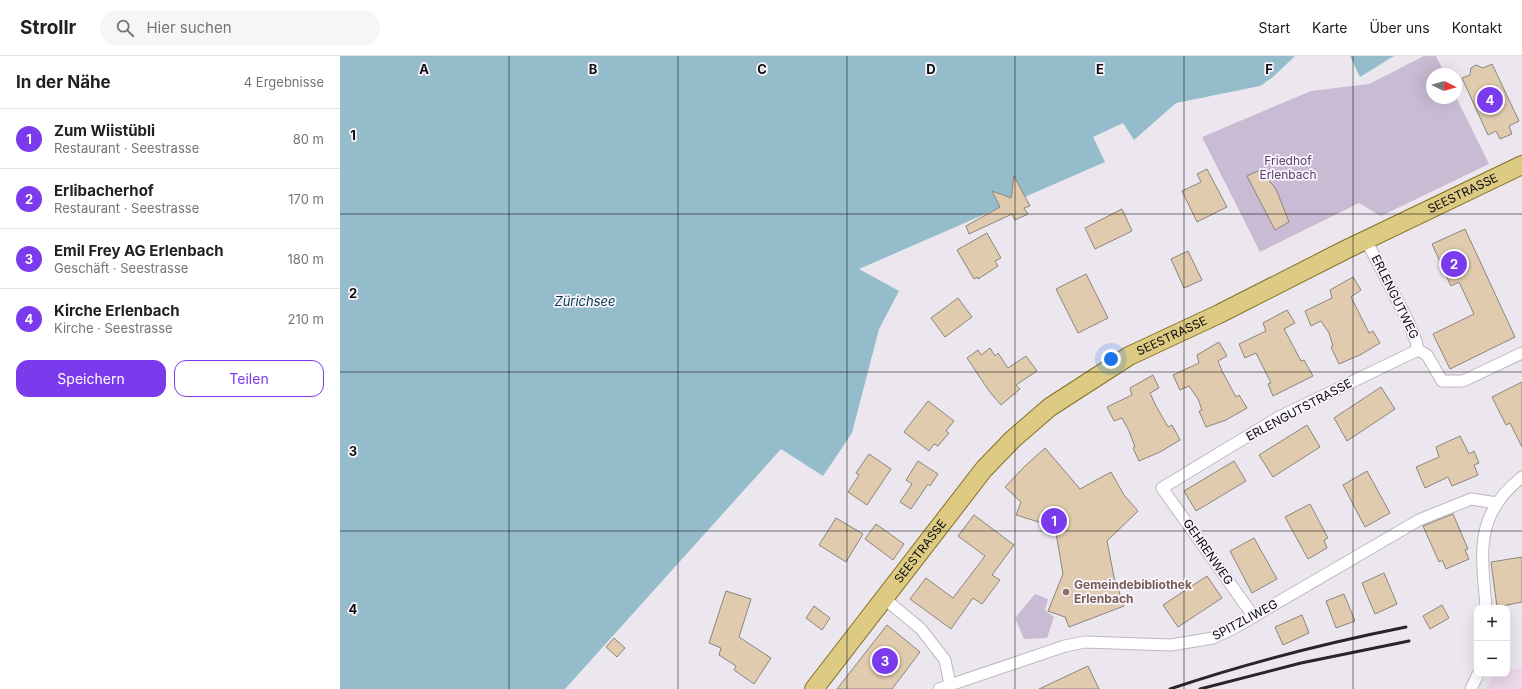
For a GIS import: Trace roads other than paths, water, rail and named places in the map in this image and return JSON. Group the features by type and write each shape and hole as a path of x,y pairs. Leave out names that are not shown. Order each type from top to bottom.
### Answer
{"main road":[{"name":"SEESTRASSE","path":"814,689 984,470 1013,439 1050,407 1129,356 1219,314 1366,240 1522,166"}],"street":[{"name":"ERLENGUTWEG","path":"1366,240 1408,321 1418,350 1427,355 1442,381 1463,381 1522,353"},
{"name":"ERLENGUTSTRASSE","path":"1162,488 1279,418 1418,350"},
{"path":"1486,605 1482,542 1487,520 1497,503 1511,486 1522,477"},
{"name":"GEHRENWEG","path":"1162,488 1254,617"},
{"name":"SPITZLIWEG","path":"944,687 1065,646 1085,642 1171,645 1213,638 1254,617 1419,520 1470,499 1497,503"},
{"path":"885,599 921,629 944,660 944,687"},
{"path":"1471,689 1477,677"}],"water":[{"name":"Zürichsee","path":"340,56 1295,56 1273,77 1260,86 1176,103 1134,140 1123,123 1093,137 1105,162 859,269 899,291 879,329 852,433 823,476 781,449 565,689 340,689"},
{"path":"1350,56 1394,56 1360,77"}],"railway":[{"path":"1170,689 1287,654 1406,627"},
{"path":"1200,689 1301,663 1409,641"}],"place":[{"name":"Kirche Erlenbach","path":"1490,100"},
{"name":"Erlibacherhof","path":"1454,264"},
{"name":"Zum Wiistübli","path":"1054,521"},
{"name":"Gemeindebibliothek Erlenbach","path":"1066,592"},
{"name":"Emil Frey AG Erlenbach","path":"885,661"}],"park label":[{"name":"Friedhof Erlenbach","path":"1288,168"}]}
